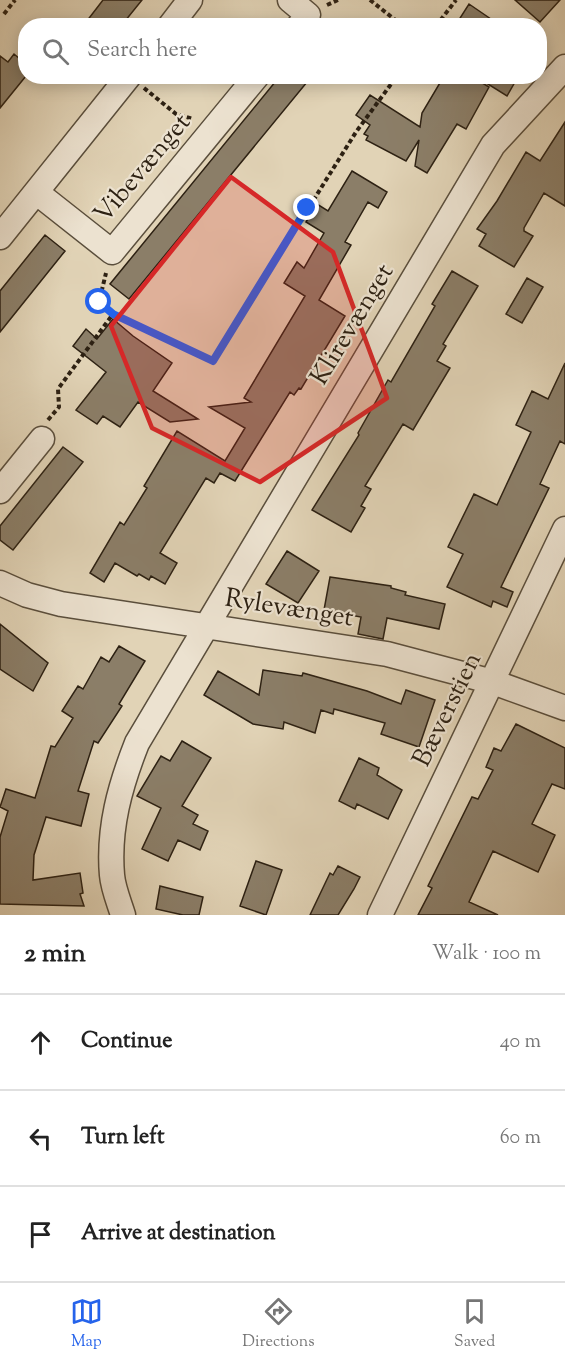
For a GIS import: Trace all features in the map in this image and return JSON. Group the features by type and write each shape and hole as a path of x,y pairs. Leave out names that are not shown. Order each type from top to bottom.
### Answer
{"street":[{"path":"176,18 190,0"},
{"path":"290,0 308,15 306,18"},
{"name":"Klirevænget","path":"123,915 112,877 112,833 119,789 137,743 493,145 565,67"},
{"path":"0,237 36,192 130,84"},
{"name":"Vibevænget","path":"36,192 112,252 250,84"},
{"path":"0,491 42,439"},
{"name":"Bæverstien","path":"380,915 494,682 565,529"},
{"name":"Rylevænget","path":"0,582 27,595 61,604 387,654 494,682 565,708"}],"path":[{"path":"4,14 15,0"},
{"path":"370,0 393,18"},
{"path":"442,18 456,0"},
{"path":"139,84 176,114 217,125"},
{"path":"112,252 99,302 113,314 213,361 350,141 391,84"},
{"path":"42,439 41,429 59,407 58,389 113,314"}],"highlighted area":[{"path":"231,177 333,252 387,398 260,482 152,428 111,326"}],"building":[{"path":"103,0 142,0 127,18 89,18"},
{"path":"515,0 560,0 544,18 535,18"},
{"path":"469,4 489,18 460,18"},
{"path":"14,54 18,57 20,84 0,108 0,56 8,62"},
{"path":"273,84 305,84 129,299 110,284"},
{"path":"439,84 484,84 489,87 466,129 457,124 427,173 415,166 419,140 406,161 366,140 368,136 364,134 370,125 356,115 370,95 420,127 422,113"},
{"path":"488,84 514,84 507,96"},
{"path":"565,122 565,206 544,193 524,228 524,231 533,236 514,267 479,246 486,234 477,229 497,201 526,152 540,161"},
{"path":"352,171 387,192 378,208 368,202 345,242 351,245 319,300 345,316 301,389 299,388 294,395 290,392 235,481 220,473 214,483 206,478 160,553 177,563 165,584 151,576 149,580 139,574 137,576 115,563 104,582 90,573 120,522 124,525 147,488 144,486 177,431 225,461 245,428 209,407 251,402 244,398 305,296 284,283 297,262 304,268 324,233 306,222 317,204 328,211"},
{"path":"45,235 65,251 0,332 0,291"},
{"path":"452,271 478,286 443,344 446,346 437,361 450,368 413,430 403,424 365,486 371,489 361,506 365,508 351,532 312,510 359,435 358,433 388,380 391,382 435,306 432,304"},
{"path":"527,278 543,287 522,323 506,314"},
{"path":"113,319 172,363 153,391 198,419 170,422 138,402 120,427 103,416 97,424 76,410 106,372 73,346 86,329 97,339"},
{"path":"565,363 565,444 560,441 540,484 549,488 501,587 513,592 507,607 493,601 491,607 447,587 463,554 448,547 474,494 497,505 531,432 516,425 532,391 548,399"},
{"path":"63,447 83,462 13,550 0,540 0,526"},
{"path":"287,551 319,571 298,603 266,584"},
{"path":"330,577 391,586 391,588 406,592 405,595 445,604 439,629 387,618 383,639 358,634 361,617 324,610"},
{"path":"0,624 48,663 33,691 0,669"},
{"path":"119,646 145,661 119,704 122,706 98,743 94,741 78,791 89,794 81,826 46,817 34,855 33,880 80,873 83,893 80,894 84,906 0,904 0,837 8,811 0,807 6,789 35,798 51,746 55,747 73,718 62,711 78,686 83,689 101,657 109,662"},
{"path":"263,670 302,676 303,673 367,691 401,704 406,690 435,700 419,747 381,734 385,723 334,709 333,714 321,710 315,733 284,722 283,729 253,724 204,695 218,671 259,695"},
{"path":"516,724 565,748 565,789 552,784 532,824 555,835 538,872 493,851 469,902 498,915 418,915 432,888 428,886 472,797 478,799 493,770 486,767 494,748 501,751"},
{"path":"182,741 211,758 182,806 198,815 193,824 208,831 200,850 178,840 168,861 142,849 161,808 137,796 161,756 170,761"},
{"path":"359,758 379,768 377,775 402,790 388,819 357,804 355,809 339,801"},
{"path":"256,861 282,870 266,915 240,906"},
{"path":"338,866 360,877 354,889 338,915 310,915 330,873 333,875"},
{"path":"160,886 203,897 199,915 183,915 156,909"}],"route":[{"path":"99,302 113,314 213,361 307,208"}]}
